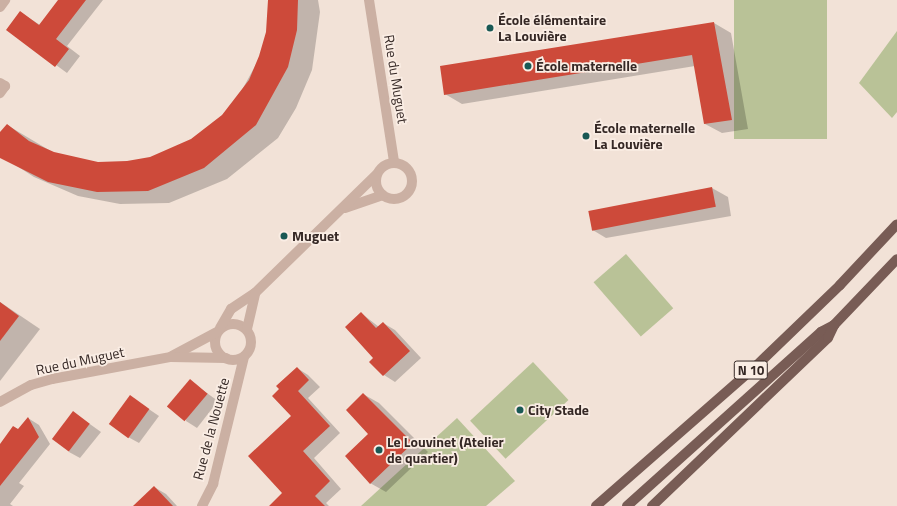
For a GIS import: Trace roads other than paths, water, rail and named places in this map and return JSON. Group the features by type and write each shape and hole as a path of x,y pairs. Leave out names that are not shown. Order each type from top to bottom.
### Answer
{"main road":[{"name":"N 10","path":"596,506 757,365 840,286 897,224"},
{"name":"N 10","path":"627,506 821,332 834,325 897,259"},
{"path":"652,506 828,338 834,325"}],"street":[{"path":"0,7 5,0"},
{"name":"Rue du Muguet","path":"369,0 394,162"},
{"path":"0,83 5,86 0,93"},
{"path":"255,293 247,329 252,344 244,357 232,360 226,358 217,350 219,330 231,309 255,293 384,166 394,162 409,170 412,186 406,196 400,198 388,198 383,195 376,185 377,174"},
{"path":"343,208 383,195"},
{"path":"219,330 232,323 247,329"},
{"name":"Rue du Muguet","path":"171,357 219,330"},
{"name":"Rue du Muguet","path":"0,402 31,385 52,379 171,357 226,358"},
{"name":"Rue de la Nouette","path":"202,506 213,484 244,357"}],"place":[{"name":"École élémentaire La Louvière","path":"490,28"},
{"name":"École maternelle","path":"528,66"},
{"name":"École maternelle La Louvière","path":"586,136"},
{"name":"Muguet","path":"284,236"},
{"name":"City Stade","path":"520,410"},
{"name":"Le Louvinet (Atelier de quartier)","path":"379,450"}]}
